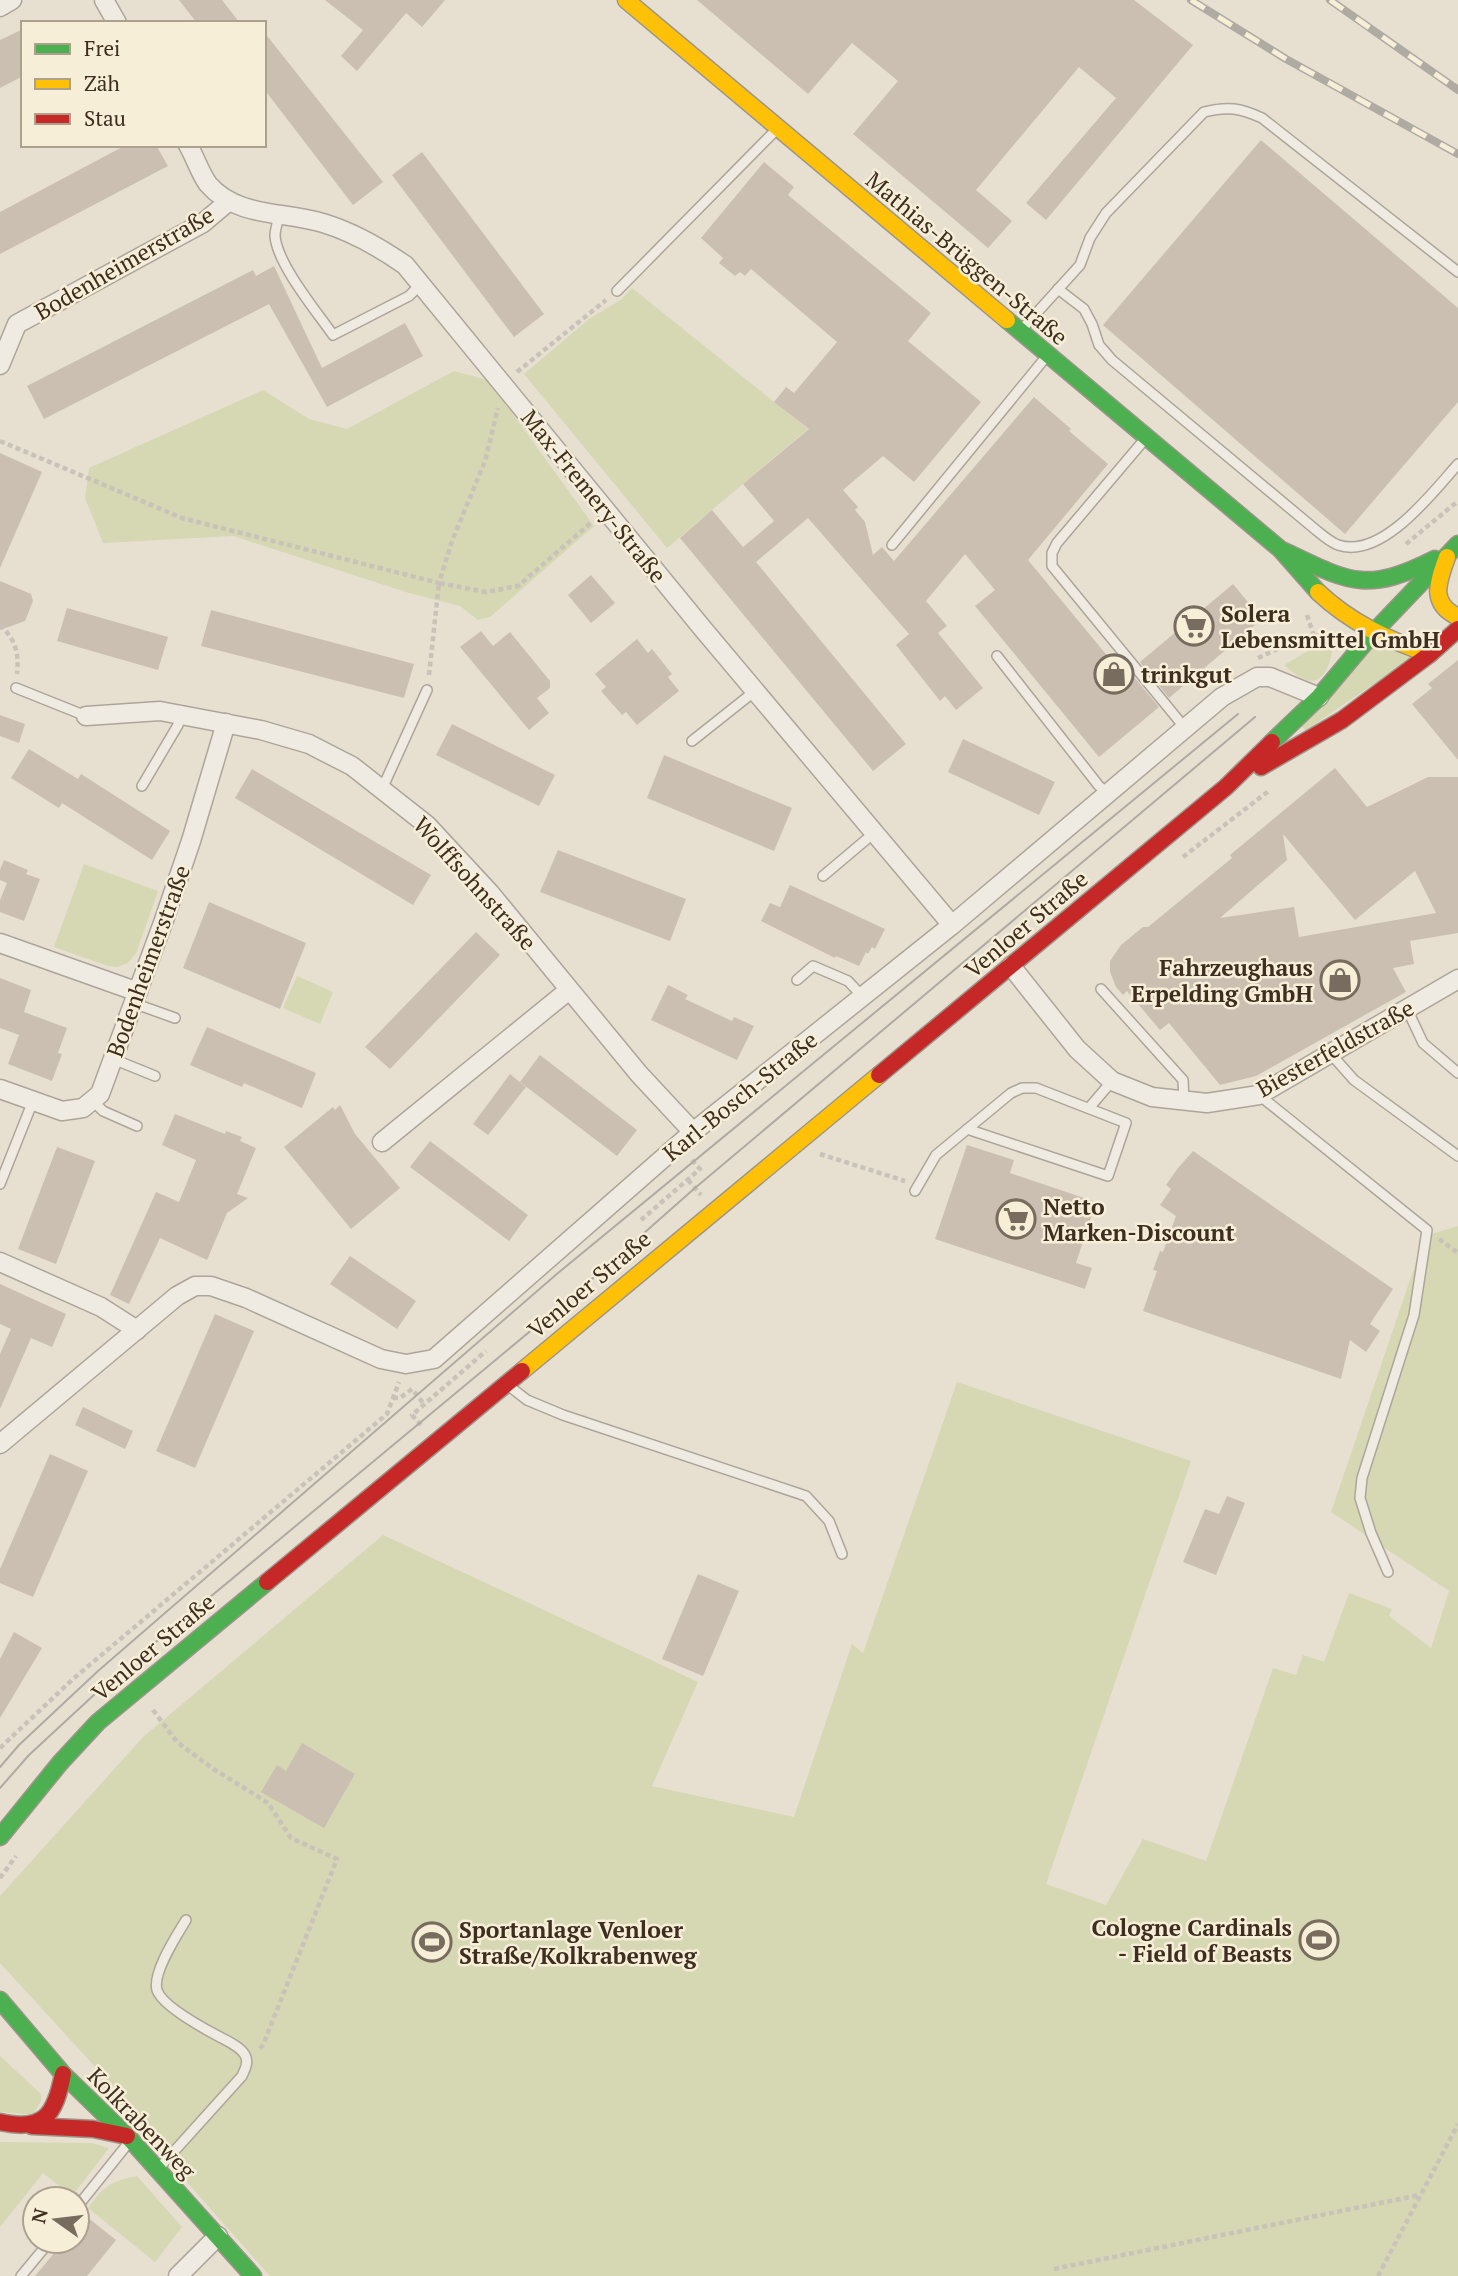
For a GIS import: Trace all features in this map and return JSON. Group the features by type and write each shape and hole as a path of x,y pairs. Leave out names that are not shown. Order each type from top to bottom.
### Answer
{"main road":[{"name":"Mathias-Brüggen-Straße","path":"626,0 1280,550 1305,581 1345,617 1398,645 1430,654"},
{"name":"Mathias-Brüggen-Straße","path":"1280,550 1336,576 1356,580 1379,580 1413,571 1453,548"},
{"path":"1453,548 1440,578 1438,594 1441,606 1458,617"},
{"name":"Venloer Straße","path":"0,1837 60,1763 99,1722 1226,787 1319,697 1373,633 1453,548"},
{"name":"Venloer Straße","path":"1226,787 1342,720 1430,654 1458,629"},
{"name":"Kolkrabenweg","path":"0,2000 63,2074 129,2138 253,2276"},
{"path":"33,2126 50,2115 59,2098 63,2074"},
{"path":"0,2122 16,2126 101,2130 129,2138"}],"street":[{"path":"0,7 12,0"},
{"path":"104,0 116,21"},
{"name":"Max-Fremery-Straße","path":"189,147 208,183 229,201 249,209 323,223 373,243 405,265 755,691 953,925"},
{"name":"Bodenheimerstraße","path":"0,365 17,324 203,223 229,201"},
{"name":"Bodenheimerstraße","path":"0,317 17,324"},
{"name":"Karl-Bosch-Straße","path":"406,1364 434,1359 693,1132 953,925 1222,697 1257,677 1270,677 1319,697"},
{"name":"Wolffsohnstraße","path":"86,716 160,710 261,730 309,744 352,766 436,835 490,893 639,1074 693,1132"},
{"name":"Bodenheimerstraße","path":"92,1101 100,1094 136,998 191,841 226,723"},
{"path":"0,943 136,998"},
{"name":"Biesterfeldstraße","path":"1011,966 1077,1049 1112,1081 1152,1097 1207,1103 1259,1095 1458,979"},
{"path":"382,1142 569,990"},
{"path":"0,1088 62,1111 83,1108 92,1101"},
{"path":"0,1262 101,1307 137,1331"},
{"path":"0,1444 177,1296 195,1286 211,1286 246,1298 381,1359 406,1364"},
{"path":"178,2276 218,2236"}],"lane":[{"path":"1019,332 1080,265 1090,238 1107,213 1204,111 1222,108 1246,111 1262,118 1458,272"},
{"path":"617,291 778,128"},
{"path":"279,215 275,234 278,250 300,288 333,335 409,296 421,284"},
{"path":"1058,289 1084,309 1093,324 1099,345 1112,360 1315,530 1340,546 1355,546 1378,540 1393,531 1458,464"},
{"path":"892,545 1047,355"},
{"path":"1146,438 1057,543 1052,553 1052,566 1185,728"},
{"path":"997,656 1099,786 1108,793"},
{"name":"Wolffsohnstraße","path":"16,688 86,716"},
{"path":"382,789 427,690"},
{"path":"692,741 755,691"},
{"path":"142,786 178,725 181,715"},
{"path":"823,876 874,833"},
{"path":"797,980 813,966 848,981 863,996"},
{"path":"1101,989 1183,1080 1184,1101"},
{"path":"136,998 175,1018"},
{"path":"1407,1009 1423,1043 1458,1073"},
{"path":"1331,1053 1354,1080 1458,1156"},
{"path":"113,1059 155,1076"},
{"path":"1089,1108 1112,1081"},
{"path":"917,1188 936,1155 967,1129 1011,1093 1023,1088 1037,1088 1126,1123 1108,1176 967,1129"},
{"path":"1259,1095 1427,1230 1414,1315 1362,1478 1360,1498 1388,1572"},
{"path":"0,1184 33,1101"},
{"path":"92,1101 103,1111 137,1126"},
{"path":"505,1383 527,1400 562,1415 806,1496 829,1521 842,1554"},
{"path":"158,2169 242,2076 247,2065 246,2056 239,2048 176,2010 158,1991 157,1980 169,1948 186,1920"},
{"path":"91,2188 129,2138"},
{"path":"21,2276 38,2255"}],"path":[{"path":"427,690 439,583 452,541 485,461 496,421 502,383 617,291"},
{"path":"0,441 182,518 439,583 486,592 518,586 606,510"},
{"path":"1400,549 1458,500"},
{"path":"0,625 9,634 18,655 16,688"},
{"path":"819,1153 917,1188"},
{"path":"641,1220 701,1169"},
{"path":"393,1398 400,1398 412,1389 424,1404 486,1351"},
{"path":"0,1748 73,1678 387,1414 406,1364"},
{"path":"153,1710 177,1742 212,1768 268,1803 291,1838 337,1859 263,2045 247,2065"},
{"path":"1378,2276 1458,2124"},
{"path":"1054,2269 1420,2195"}],"green space":[{"path":"632,288 808,429 667,548 524,374 589,319 622,299"},
{"path":"454,371 488,380 594,526 490,617 478,620 460,606 409,593 233,536 103,543 85,498 89,468 263,390 309,419 347,429"},
{"path":"1334,641 1324,673 1313,681 1295,674 1284,665 1308,651"},
{"path":"1374,644 1415,656 1306,730 1301,726"},
{"path":"84,864 158,891 136,953 128,963 117,967 108,966 54,947"},
{"path":"297,976 333,992 320,1024 283,1008"},
{"path":"1458,1226 1458,2276 270,2276 177,2171 165,2143 0,1963 0,1896 143,1737 383,1535 698,1682 652,1786 794,1817 852,1644 863,1653 957,1382 1191,1461 1046,1884 1106,1905 1143,1839 1206,1861 1273,1668 1296,1675 1303,1655 1324,1662 1349,1593 1392,1609 1389,1616 1431,1648 1449,1591 1331,1512 1425,1236"},
{"path":"0,2056 41,2094 41,2101 33,2115 0,2112"},
{"path":"0,2142 92,2143 109,2148 80,2185 58,2185 43,2173 33,2185 21,2185 21,2201 0,2227"},
{"path":"137,2176 182,2227 155,2262 91,2210 91,2204 98,2195 120,2180"}],"building":[{"path":"179,0 222,0 238,21 195,21"},
{"path":"325,0 445,0 422,27 406,13 357,71 341,56 363,30"},
{"path":"697,0 1134,0 1193,45 1046,220 1026,203 1116,98 1079,67 976,190 1012,221 988,248 853,134 898,81 852,43 808,94"},
{"path":"21,30 21,77 0,88 0,40"},
{"path":"266,35 383,182 353,205 266,92"},
{"path":"1261,140 1458,308 1458,402 1345,534 1103,325"},
{"path":"122,147 157,147 168,166 0,254 0,212"},
{"path":"422,152 544,314 514,337 392,175"},
{"path":"764,162 794,187 788,195 931,313 908,341 981,402 914,482 883,456 843,490 858,507 855,510 865,522 873,555 882,547 894,561 1034,397 1108,464 1028,560 1124,676 1129,671 1159,707 1099,757 975,606 995,590 965,554 926,601 947,626 938,633 983,688 956,710 945,696 940,701 896,645 909,634 808,518 756,562 906,744 873,771 680,538 712,510 743,547 774,521 743,484 809,429 774,402 786,387 794,393 837,342 751,269 745,276 740,272 735,276 719,263 723,258 701,238"},
{"path":"274,266 322,368 405,323 423,356 327,407 269,304 44,419 27,386 253,270 256,276"},
{"path":"0,453 42,472 0,568"},
{"path":"591,575 615,603 591,623 568,595"},
{"path":"0,581 31,594 33,601 25,621 0,630"},
{"path":"1233,584 1262,619 1169,698 1140,662"},
{"path":"67,608 168,637 158,670 57,641"},
{"path":"211,610 414,664 404,698 201,646"},
{"path":"481,631 493,646 510,632 550,681 550,688 537,698 549,713 529,730 460,647"},
{"path":"637,639 648,653 652,649 672,674 668,677 679,691 637,725 626,712 622,715 601,691 606,687 595,674"},
{"path":"1458,660 1458,760 1412,704 1432,688 1428,684"},
{"path":"0,715 25,724 19,743 0,736"},
{"path":"452,724 555,775 539,806 436,755"},
{"path":"963,739 1055,782 1039,815 948,772"},
{"path":"29,749 78,779 81,774 170,831 152,860 62,803 59,808 11,778"},
{"path":"664,755 792,808 774,851 647,798"},
{"path":"1335,768 1367,807 1428,777 1458,777 1458,933 1410,941 1414,964 1393,968 1406,992 1256,1076 1220,1085 1169,1023 1160,1030 1127,991 1123,995 1116,987 1110,972 1110,961 1121,945 1143,927 1148,927 1232,858 1230,855","holes":["1283,834 1355,920 1415,871 1436,913 1299,937 1294,907 1220,918 1287,860"]},
{"path":"252,769 431,875 413,905 235,798"},
{"path":"558,850 686,899 670,941 540,892"},
{"path":"4,860 28,870 26,874 40,879 24,921 0,912 0,900 7,883 0,880"},
{"path":"790,885 885,929 875,949 872,947 868,954 866,952 859,966 836,956 835,958 761,921 770,903 780,907"},
{"path":"209,902 306,943 280,1009 183,968"},
{"path":"476,932 500,955 390,1069 365,1047"},
{"path":"0,978 31,990 24,1012 67,1028 58,1053 62,1054 52,1081 8,1064 19,1035 0,1028"},
{"path":"668,985 688,995 685,999 732,1021 734,1017 754,1026 737,1060 651,1020"},
{"path":"207,1027 316,1073 302,1108 244,1083 242,1087 190,1065"},
{"path":"540,1055 637,1130 617,1156 520,1082"},
{"path":"510,1074 526,1087 488,1135 473,1124"},
{"path":"340,1105 355,1134 400,1188 351,1229 284,1147 333,1107 335,1110"},
{"path":"175,1114 225,1134 226,1131 242,1137 240,1141 256,1148 237,1194 248,1198 227,1213 207,1260 160,1238 129,1304 110,1295 156,1192 179,1202 196,1160 162,1145"},
{"path":"430,1141 528,1215 509,1241 410,1167"},
{"name":"Netto Marken-Discount","path":"967,1145 1014,1160 1010,1173 1096,1202 1076,1263 1092,1268 1085,1289 935,1239"},
{"path":"57,1147 95,1161 56,1264 18,1249"},
{"path":"1193,1151 1393,1289 1370,1324 1380,1331 1366,1352 1350,1340 1341,1379 1143,1311 1157,1271 1153,1270 1160,1251 1163,1252 1176,1216 1160,1205 1171,1189 1166,1185"},
{"path":"350,1256 416,1301 397,1329 330,1284"},
{"path":"0,1284 66,1314 52,1347 31,1338 0,1409 0,1354 11,1329 0,1324"},
{"path":"215,1314 254,1331 195,1468 156,1451"},
{"path":"83,1407 133,1431 125,1449 75,1425"},
{"path":"50,1454 88,1471 33,1597 0,1583 0,1569"},
{"path":"1227,1496 1245,1503 1216,1575 1183,1562 1205,1509 1219,1514"},
{"path":"698,1574 739,1591 703,1676 662,1659"},
{"path":"14,1632 42,1648 0,1718 0,1659"},
{"path":"302,1743 355,1774 324,1828 261,1792 277,1765 286,1771"},
{"path":"91,2220 116,2240 87,2276 35,2276 52,2255 91,2255"}],"tram line":[{"path":"0,1767 19,1745 98,1671 558,1273 1238,714"},
{"path":"0,1788 29,1755 109,1681 575,1294 695,1188 1255,717"}],"railway":[{"path":"1191,0 1286,59 1458,154"},
{"path":"1330,0 1458,90"}],"traffic: fast":[{"path":"1007,320 1280,549 1318,592"},
{"path":"1272,742 1319,697 1373,633 1458,544"},
{"path":"1284,551 1325,570 1358,580 1391,577 1435,559"},
{"path":"0,1837 60,1763 98,1722 267,1582"},
{"path":"0,2000 63,2074 131,2140 253,2276"}],"traffic: slow":[{"path":"626,0 1007,320"},
{"path":"1447,557 1439,583 1439,598 1443,605 1458,617"},
{"path":"1318,592 1344,613 1371,629 1430,654"},
{"path":"522,1371 879,1075"}],"traffic: jam":[{"path":"1261,767 1342,720 1430,654 1458,629"},
{"path":"879,1075 1226,787 1272,742"},
{"path":"267,1582 522,1371"},
{"path":"0,2122 27,2124 45,2117 56,2100 63,2074"},
{"path":"32,2126 93,2129 127,2136"}],"place":[{"name":"Solera Lebensmittel GmbH","path":"1194,626"},
{"name":"trinkgut","path":"1114,674"},
{"name":"Fahrzeughaus Erpelding GmbH","path":"1340,980"},
{"name":"Netto Marken-Discount","path":"1016,1219"},
{"name":"Cologne Cardinals - Field of Beasts","path":"1319,1940"},
{"name":"Sportanlage Venloer Straße/Kolkrabenweg","path":"432,1942"}]}
